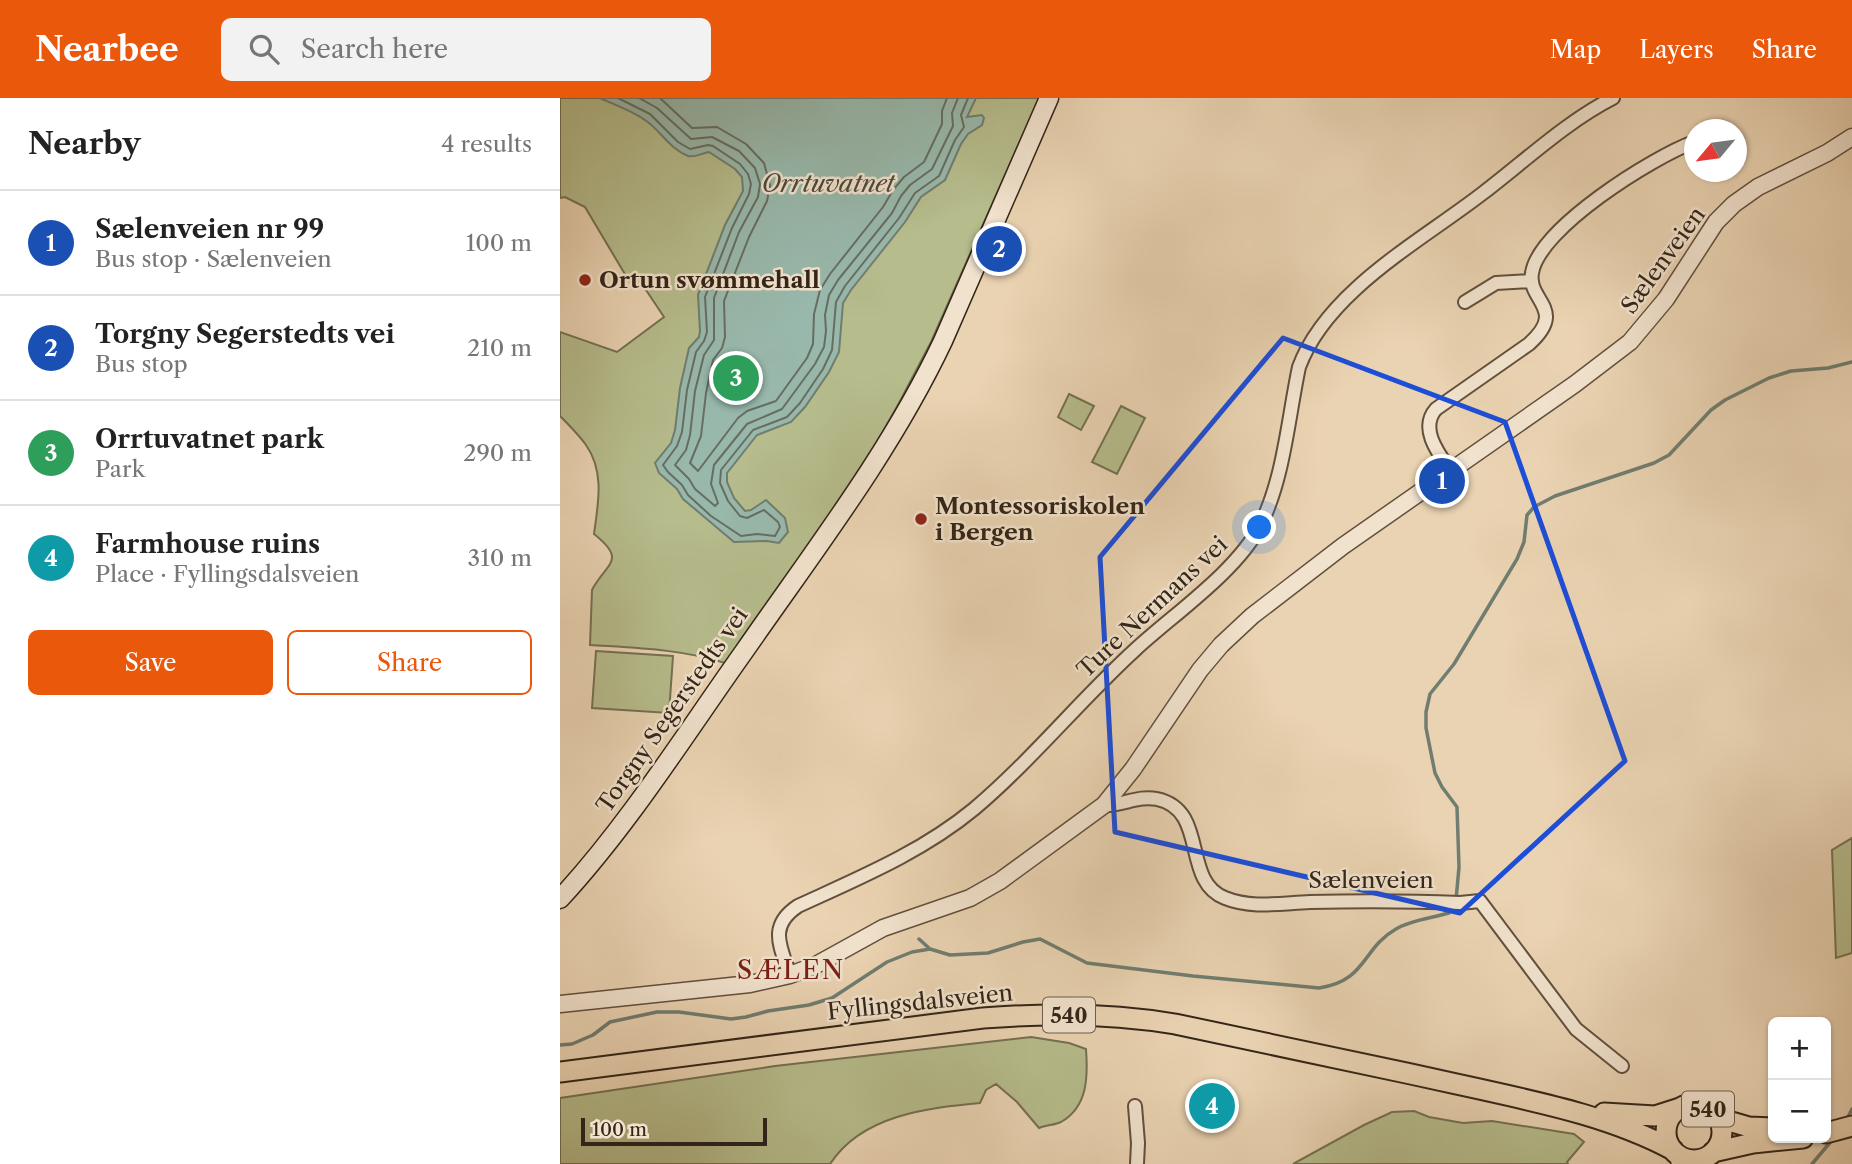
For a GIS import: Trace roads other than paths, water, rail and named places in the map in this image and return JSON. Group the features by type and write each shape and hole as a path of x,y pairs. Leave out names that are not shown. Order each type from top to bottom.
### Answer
{"main road":[{"name":"Torgny Segerstedts vei","path":"560,899 621,827 846,506 897,426 943,341 1049,98"},
{"name":"Fyllingsdalsveien","path":"560,1072 983,1018 1037,1014 1100,1015 1175,1024 1571,1112 1639,1132 1678,1156"},
{"name":"540","path":"1768,1128 1749,1127 1718,1118 1697,1104 1680,1108 1666,1128 1667,1136 1678,1156 1694,1160 1709,1158 1753,1143 1768,1142"},
{"name":"Fyllingsdalsveien","path":"1571,1112 1655,1116 1680,1108"},
{"name":"540","path":"1709,1158 1721,1135 1718,1118"},
{"path":"1831,1123 1852,1124"},
{"path":"1831,1131 1852,1124"}],"street":[{"name":"Ture Nermans vei","path":"790,975 779,941 780,922 785,914 893,862 972,811 1015,771 1106,677 1215,580 1248,546 1259,527 1278,475 1299,367 1316,333 1335,310 1377,272 1580,118 1613,98"},
{"name":"Sælenveien","path":"560,1004 750,984 790,975 816,965 883,928 927,914 985,890 1104,805 1133,769 1200,670 1221,645 1283,590 1575,384 1630,342 1666,299 1717,222 1734,204 1758,187 1827,153 1852,137"},
{"path":"1450,470 1433,445 1429,432 1430,415 1542,333 1546,321 1544,307 1532,281 1535,260 1544,247 1590,204 1684,146"},
{"path":"1465,302 1496,283 1532,281"},
{"name":"Sælenveien","path":"1104,805 1154,798 1176,807 1190,829 1206,885 1217,894 1236,902 1267,905 1480,901 1576,1029 1622,1066"},
{"path":"1135,1106 1137,1164"}],"water":[{"name":"Orrtuvatnet","path":"600,98 976,98 967,117 982,115 982,125 968,134 945,180 921,197 843,303 839,352 829,372 791,422 757,435 727,473 727,482 734,498 745,511 766,500 785,518 788,532 779,543 734,542 683,499 677,489 659,473 655,463 671,443 675,430 680,388 689,348 699,337 698,295 725,225 743,191 742,177 735,169 709,152 696,156 682,153 645,120"}],"waterway":[{"path":"1456,900 1459,867 1457,807 1435,773 1426,728 1426,712 1430,694 1454,664 1517,559 1524,542 1527,515 1534,507 1555,496 1654,463 1669,455 1711,410 1769,378 1791,371 1828,368 1852,362"},
{"path":"560,1045 572,1044 593,1035 610,1022 657,1012 731,1019 809,1005 832,998 887,962 912,952 930,949 950,955 988,953 1040,939 1087,963 1319,988 1346,978 1376,945 1396,929 1414,921 1449,913 1454,907"},
{"path":"919,939 930,949"},
{"path":"1846,1121 1852,1109"},
{"path":"1812,1164 1833,1139"}],"place":[{"name":"Torgny Segerstedts vei","path":"999,249"},
{"name":"Ortun svømmehall","path":"585,280"},
{"name":"Orrtuvatnet park","path":"736,378"},
{"name":"Sælenveien nr 99","path":"1442,481"},
{"name":"Montessoriskolen i Bergen","path":"921,519"},
{"name":"Farmhouse ruins","path":"1212,1106"}],"district":[{"name":"SÆLEN","path":"791,970"}]}
